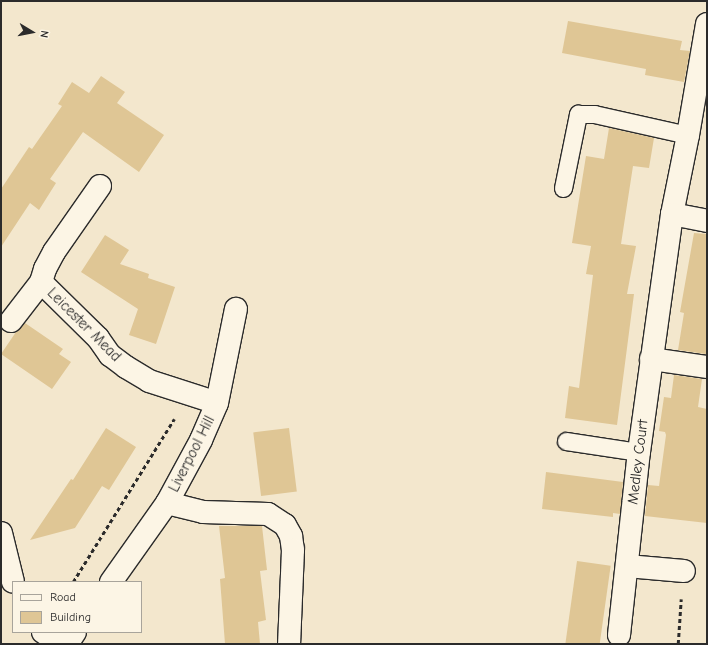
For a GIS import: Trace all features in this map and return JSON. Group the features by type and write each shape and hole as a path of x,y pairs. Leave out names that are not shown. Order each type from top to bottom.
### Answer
{"street":[{"name":"Medley Court","path":"619,635 639,452 651,359 672,214 704,67 707,24"},
{"name":"Leicester Mead","path":"11,321 41,282 45,269 54,252 100,186"},
{"path":"672,214 707,222"},
{"name":"Leicester Mead","path":"41,282 98,338 110,355 126,367 149,381 216,403"},
{"name":"Liverpool Hill","path":"112,581 167,502 201,440 216,403 236,309"},
{"path":"651,359 707,367"},
{"path":"167,502 203,512 268,514 285,525 291,536 293,550 289,644"},
{"path":"1,533 4,560 13,581"},
{"path":"627,566 684,571"},
{"path":"44,633 60,644"},
{"path":"67,644 74,633"}],"lane":[{"path":"563,188 578,114 594,114 688,135"},
{"path":"566,441 639,452"}],"path":[{"path":"74,581 178,411 193,395"},
{"path":"678,644 684,571"}],"building":[{"path":"568,21 682,41 680,50 690,51 684,82 645,75 646,69 562,53"},
{"path":"101,76 125,92 117,103 164,135 139,172 83,132 50,179 56,183 39,210 30,203 1,247 1,189 29,147 32,149 62,106 58,104 72,82 89,93"},
{"path":"609,128 654,138 649,168 633,166 621,244 636,246 627,294 634,294 617,425 565,418 569,386 579,388 593,275 586,274 591,246 572,243 586,156 604,159"},
{"path":"694,233 707,234 706,354 678,350 684,313 680,312"},
{"path":"105,235 129,250 120,264 149,274 148,278 175,287 156,344 129,335 138,309 81,272"},
{"path":"25,323 63,349 59,354 71,362 52,389 1,354 16,332"},
{"path":"674,375 702,379 698,407 707,409 707,523 645,516 648,485 659,486 666,435 665,432 659,431 664,397 671,398"},
{"path":"106,428 136,447 109,490 102,486 75,528 30,540 71,479 73,480"},
{"path":"289,428 297,492 261,496 253,432"},
{"path":"546,472 623,482 620,514 613,513 613,517 542,509"},
{"path":"219,526 262,526 267,570 260,571 266,620 258,622 260,644 225,644 220,579 225,578"},
{"path":"577,561 611,566 600,644 565,644"}]}
